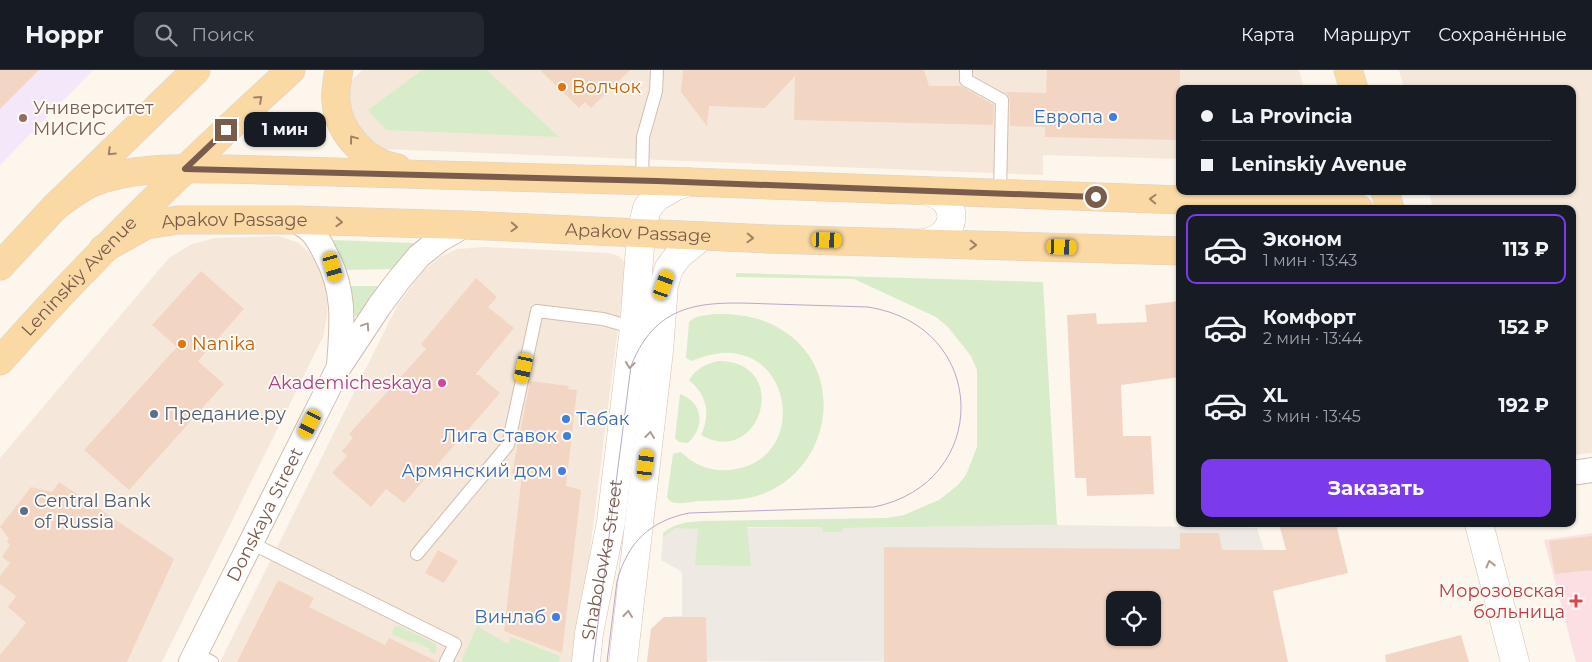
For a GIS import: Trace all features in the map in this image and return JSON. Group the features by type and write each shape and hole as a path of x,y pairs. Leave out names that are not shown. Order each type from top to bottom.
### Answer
{"main road":[{"path":"0,265 55,207 196,70"},
{"name":"Leninskiy Avenue","path":"0,361 103,250 185,169 292,70"},
{"path":"339,70 336,84 336,102 340,120 364,154 384,166 425,174"},
{"path":"55,207 92,183 115,175 185,169 689,182 1000,194 1314,198 1343,205"},
{"name":"Shabolovka Street","path":"586,662 611,522 634,328 641,233 647,208 657,197 676,186 689,182"},
{"path":"924,243 934,241 943,236 949,228 952,218 950,208 945,200 936,193 926,191"},
{"name":"Apakov Passage","path":"103,250 146,225 170,222 296,220 465,225 702,236 1176,250"},
{"name":"Shabolovka Street","path":"623,662 659,351 664,285 669,268 679,255 702,236"},
{"path":"1480,527 1515,662"}],"street":[{"name":"Donskaya Street","path":"296,220 312,232 322,247 333,267 340,290 342,326 339,367"},
{"name":"Donskaya Street","path":"200,659 251,543 339,367 380,305 419,256 439,240 465,225"},
{"path":"1576,472 1592,470"}],"lane":[{"path":"642,181 643,137 656,91 657,70"},
{"path":"966,70 966,80 1002,100 1000,194"},
{"path":"417,554 508,445 537,311 603,319 634,328 652,338 659,351"},
{"path":"251,543 455,644 446,662"}],"shaded area":[{"name":"Университет МИСИС","path":"0,70 93,70 0,165"},
{"path":"362,70 1299,70 1303,85 1176,85 1176,159 1043,155 1043,175 383,149 360,133 346,101 347,88"},
{"path":"1399,70 1592,70 1592,453 1576,455 1576,205 1432,205 1430,195 1576,195 1576,85 1403,85"},
{"path":"279,236 297,242 309,252 323,274 328,296 323,337 162,662 0,662 0,458 169,258 190,245 214,238"},
{"path":"485,247 608,253 619,256 626,264 576,662 220,662 397,306 423,271 440,257 457,249"},
{"path":"1057,525 1257,528 1264,550 1288,662 647,661 651,629 664,617 682,616 682,572 661,560 663,538 675,528 823,527 840,532 844,528"},
{"name":"Морозовская больница","path":"1592,533 1592,662 1576,662 1544,540"}],"green space":[{"path":"422,70 487,70 559,137 386,130 368,110"},
{"path":"332,240 413,243 414,245 393,269 344,270 331,243"},
{"path":"736,273 1043,282 1057,525 844,528 841,532 823,532 822,527 747,527 751,566 695,565 698,529 675,528 663,538 663,533 677,525 697,521 887,518 904,515 939,500 958,485 966,475 977,447 977,370 971,356 948,327 936,317 854,279 736,277"},
{"path":"349,286 380,286 361,316 355,316"},
{"path":"716,314 742,316 767,322 782,330 802,347 816,368 823,391 823,416 817,439 805,461 788,480 758,496 734,500 677,503 669,500 667,497 673,454 681,452 691,461 703,467 716,470 729,470 757,462 774,444 782,421 781,397 771,375 752,359 726,353 692,361 686,358 689,322 698,317"},
{"path":"718,361 741,366 755,377 761,393 760,411 753,427 740,438 722,442 701,435 706,420 706,405 700,392 689,380 701,367"},
{"path":"680,394 694,403 698,409 699,423 697,430 694,437 688,443 679,442 675,438"},
{"path":"399,626 436,644 436,654 413,641 412,643 392,634 394,627"},
{"path":"477,626 508,644 511,637 560,656 559,662 461,662"}],"building":[{"path":"0,70 39,70 0,109"},
{"path":"540,70 630,70 591,108 585,102 579,108"},
{"path":"683,70 924,70 929,86 961,86 994,105 993,125 794,120 795,76 765,108 709,106 707,126 681,92"},
{"name":"Европа","path":"1047,70 1180,70 1180,85 1176,85 1176,140 1045,137 1045,127 1010,126 1010,100 1005,92 1046,93"},
{"path":"201,271 244,309 198,361 224,384 129,490 84,450 177,347 152,325"},
{"name":"Akademicheskaya","path":"476,278 497,297 488,307 514,328 475,375 479,375 500,393 404,503 386,489 371,507 332,473 347,456 342,451 353,438 349,434 426,349 421,344"},
{"path":"1176,301 1176,378 1121,385 1123,436 1151,436 1154,494 1087,496 1086,478 1075,478 1067,315 1096,313 1097,324 1147,322 1145,305"},
{"path":"530,381 569,386 568,389 577,390 566,486 581,490 562,653 504,631 522,474 512,473"},
{"path":"59,482 174,559 127,662 0,662 0,655 26,623 8,607 16,596 0,584 0,576 10,563 2,557 10,545 7,542 9,539 0,527 31,487 52,492"},
{"path":"1280,527 1337,527 1348,573 1273,591 1288,662 884,662 884,547 1180,549 1180,533 1219,533 1222,550 1286,550"},
{"path":"1592,536 1592,570 1555,574 1549,541"},
{"path":"438,550 458,561 444,583 425,573"},
{"path":"278,580 314,598 309,607 385,645 389,638 438,662 237,662"},
{"path":"664,617 706,617 707,662 647,662 651,629"},
{"path":"1461,635 1469,662 1386,662 1385,655"}],"tram line":[{"path":"593,662 631,366 642,343 656,327 671,316 688,308 728,303 868,307 908,320 937,343 955,372 961,405 956,438 940,468 913,492 874,507 689,513 675,517 652,528 634,544 627,555 617,581 607,662"}],"place":[{"name":"Волчок","path":"562,87"},
{"name":"Европа","path":"1113,117"},
{"name":"Университет МИСИС","path":"23,118"},
{"name":"Nanika","path":"182,344"},
{"name":"Akademicheskaya","path":"442,383"},
{"name":"Предание.ру","path":"154,414"},
{"name":"Табак","path":"566,419"},
{"name":"Лига Ставок","path":"567,436"},
{"name":"Армянский дом","path":"562,471"},
{"name":"Central Bank of Russia","path":"24,511"},
{"name":"Морозовская больница","path":"1576,601"},
{"name":"Винлаб","path":"556,617"}],"route":[{"path":"226,130 185,169 657,181 1096,197"}]}
